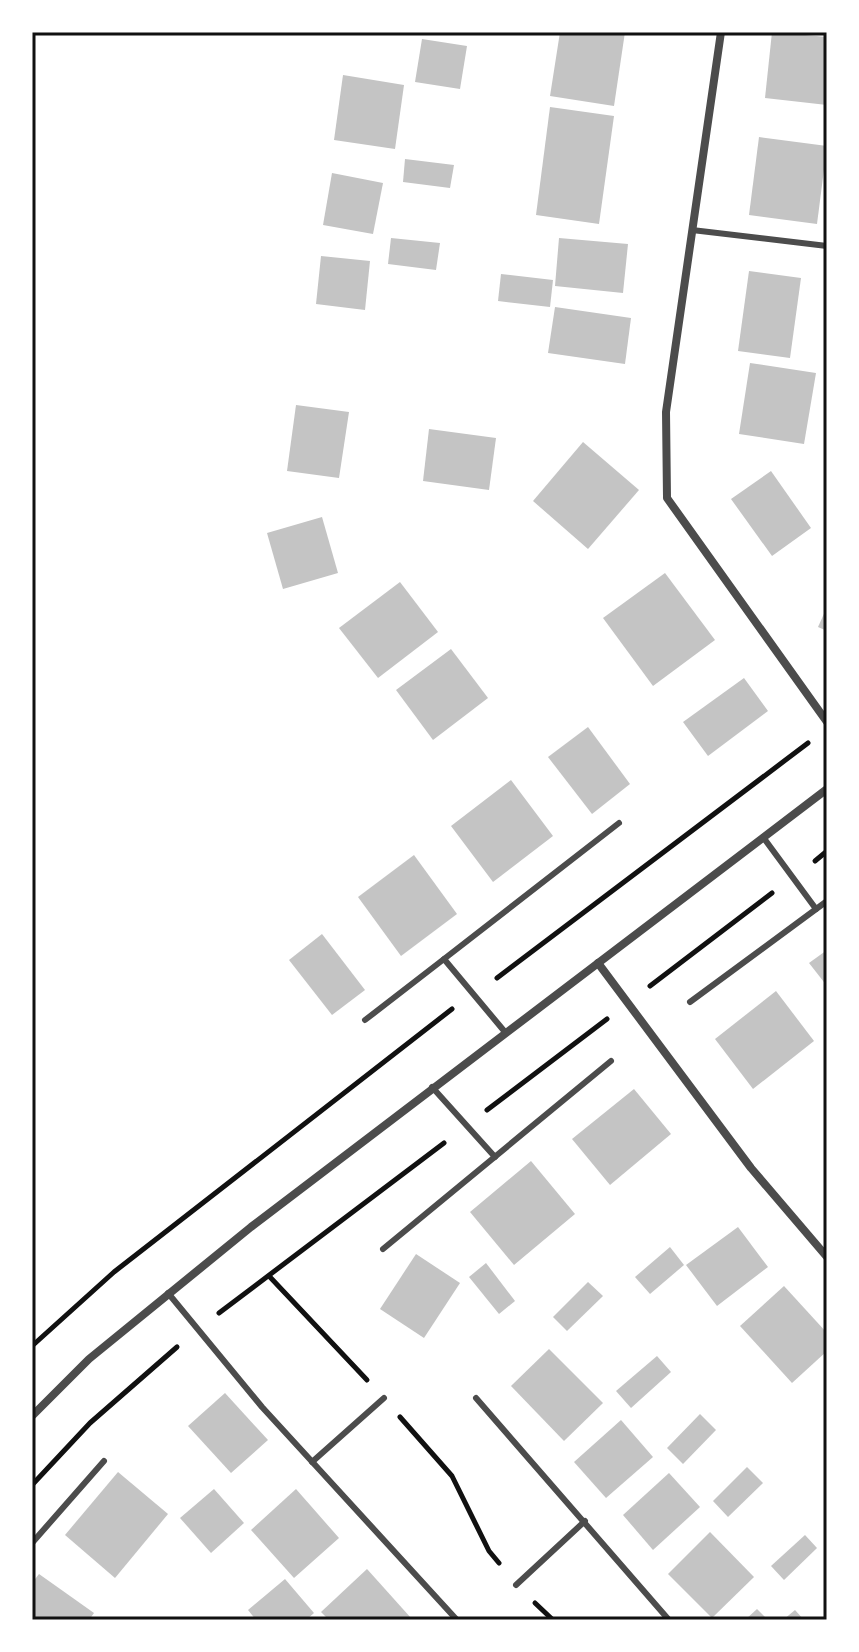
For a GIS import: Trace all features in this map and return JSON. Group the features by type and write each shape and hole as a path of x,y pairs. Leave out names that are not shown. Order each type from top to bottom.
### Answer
{"street":[{"path":"721,32 666,412 667,498 827,722"},
{"path":"32,1416 89,1359 168,1293 432,1087 827,789"},
{"path":"598,963 751,1168 827,1257"}],"lane":[{"path":"692,230 827,246"},
{"path":"365,1020 619,823"},
{"path":"763,837 816,909"},
{"path":"690,1002 827,901"},
{"path":"444,959 505,1032"},
{"path":"383,1249 611,1061"},
{"path":"432,1087 495,1157"},
{"path":"168,1293 312,1462 457,1620"},
{"path":"312,1462 384,1398"},
{"path":"476,1398 669,1620"},
{"path":"32,1543 104,1461"},
{"path":"516,1585 585,1521"}],"path":[{"path":"32,1346 114,1272 473,994 815,738"},
{"path":"32,1485 90,1423 198,1329 827,851"},
{"path":"269,1276 384,1398 452,1476 489,1551 516,1585 553,1620"}],"building":[{"path":"560,32 625,32 614,106 550,96"},
{"path":"772,32 827,37 827,105 765,98"},
{"path":"422,39 467,46 460,89 415,82"},
{"path":"343,75 404,85 395,149 334,140"},
{"path":"550,107 614,116 599,224 536,215"},
{"path":"759,137 827,146 817,224 749,215"},
{"path":"405,159 454,165 450,188 403,182"},
{"path":"332,173 383,183 373,234 323,225"},
{"path":"391,238 440,243 436,270 388,264"},
{"path":"559,238 628,244 623,293 555,286"},
{"path":"321,256 370,261 365,310 316,304"},
{"path":"749,271 801,278 790,358 738,351"},
{"path":"501,274 553,280 550,307 498,301"},
{"path":"555,307 631,318 625,364 548,353"},
{"path":"750,363 816,373 804,444 739,434"},
{"path":"296,405 349,412 339,478 287,471"},
{"path":"429,429 496,438 489,490 423,481"},
{"path":"583,442 639,490 588,549 533,501"},
{"path":"771,471 811,528 772,556 731,499"},
{"path":"322,517 338,573 283,589 267,533"},
{"path":"665,573 715,640 653,686 603,618"},
{"path":"400,582 438,632 378,678 339,628"},
{"path":"827,607 827,631 818,627"},
{"path":"451,649 488,698 433,740 396,690"},
{"path":"744,678 768,711 708,756 683,722"},
{"path":"588,727 630,784 592,814 548,757"},
{"path":"511,780 553,836 493,882 451,826"},
{"path":"414,855 457,914 401,956 358,897"},
{"path":"322,934 365,990 332,1015 289,960"},
{"path":"827,950 827,986 809,963"},
{"path":"776,991 814,1041 753,1089 715,1039"},
{"path":"634,1089 671,1134 610,1185 572,1139"},
{"path":"531,1161 575,1214 514,1265 470,1212"},
{"path":"738,1227 768,1267 717,1306 686,1265"},
{"path":"670,1247 684,1265 650,1294 635,1277"},
{"path":"416,1254 460,1283 424,1338 380,1309"},
{"path":"486,1263 515,1301 499,1314 469,1277"},
{"path":"588,1282 603,1296 567,1331 553,1317"},
{"path":"784,1286 827,1333 827,1351 792,1383 740,1326"},
{"path":"549,1349 603,1403 564,1441 511,1386"},
{"path":"657,1356 671,1372 631,1408 616,1391"},
{"path":"225,1393 268,1440 231,1473 188,1426"},
{"path":"700,1414 716,1430 683,1464 667,1448"},
{"path":"621,1420 653,1457 606,1498 574,1462"},
{"path":"747,1467 763,1483 728,1517 713,1501"},
{"path":"118,1472 168,1514 115,1578 65,1535"},
{"path":"669,1473 700,1507 653,1550 623,1515"},
{"path":"214,1489 244,1523 211,1553 180,1518"},
{"path":"296,1489 339,1538 294,1578 251,1530"},
{"path":"710,1532 754,1577 712,1618 668,1574"},
{"path":"805,1535 817,1548 784,1580 771,1566"},
{"path":"367,1569 411,1618 329,1620 321,1612"},
{"path":"39,1574 94,1613 89,1620 32,1620 32,1583"},
{"path":"285,1579 314,1613 306,1620 256,1620 248,1610"},
{"path":"757,1609 768,1620 745,1620"},
{"path":"795,1610 804,1620 783,1620"}]}
